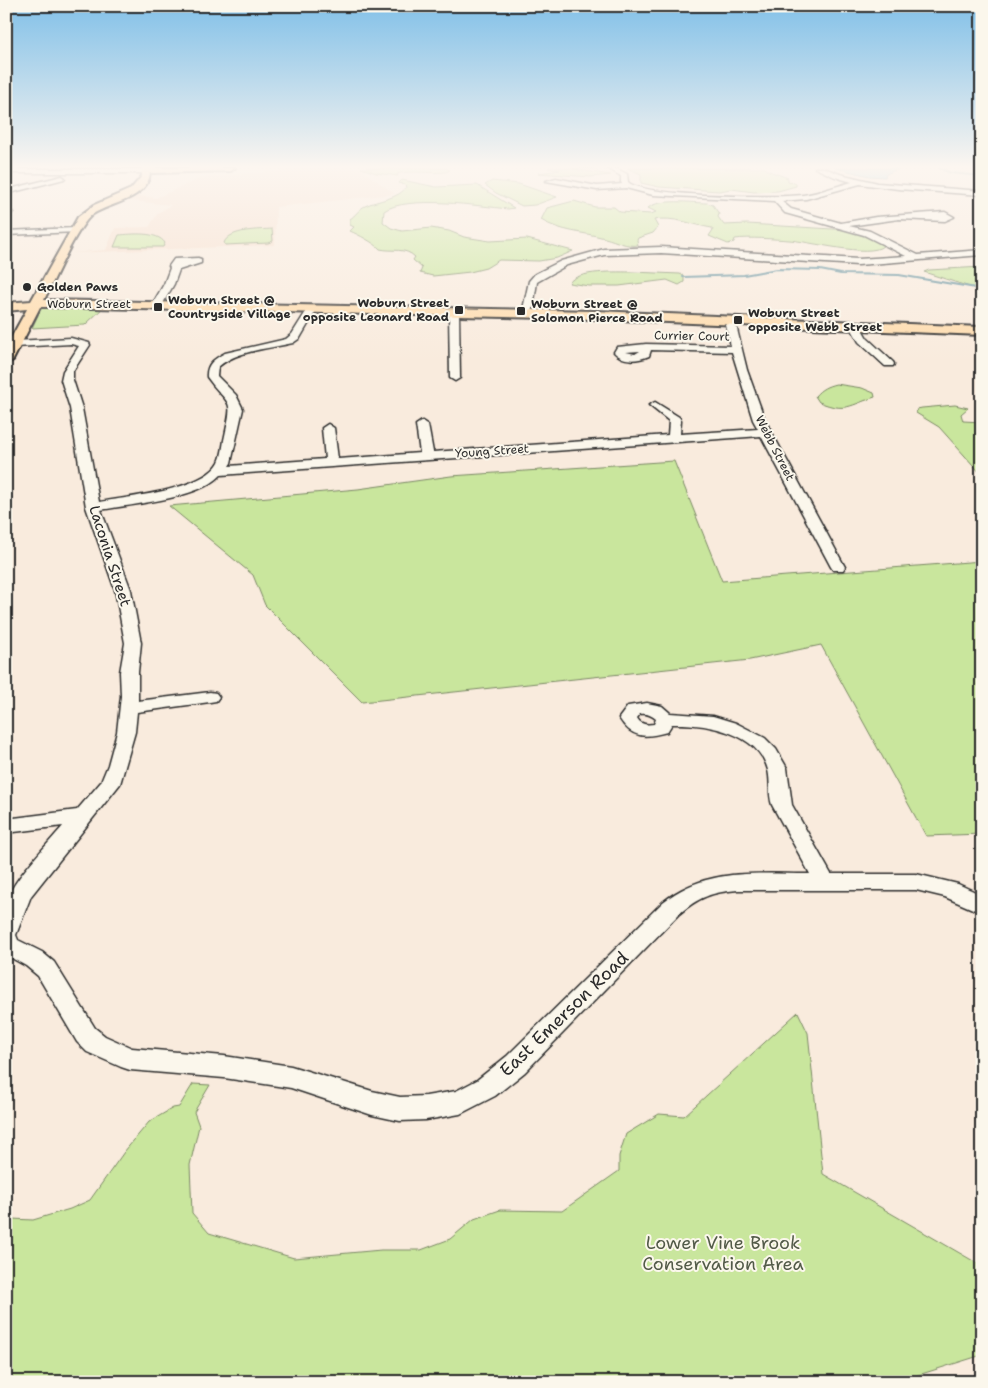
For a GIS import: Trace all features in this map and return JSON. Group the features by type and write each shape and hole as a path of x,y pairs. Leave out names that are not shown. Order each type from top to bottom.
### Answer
{"main road":[{"path":"6,360 73,233"},
{"name":"Woburn Street","path":"6,307 36,304 157,305 454,312 982,331"}],"street":[{"path":"6,234 34,233"},
{"path":"869,233 918,258"},
{"path":"527,314 533,281 538,276 564,263 606,252 661,250 858,262 982,252"},
{"path":"157,305 169,284 175,268"},
{"path":"93,507 170,494 211,478 225,463 237,409 232,397 212,377 214,364 236,353 289,341 296,336 312,309"},
{"path":"454,312 455,378"},
{"name":"Webb Street","path":"730,321 752,399 766,432 838,567"},
{"path":"855,326 862,340 889,364"},
{"name":"Laconia Street","path":"15,344 72,341 85,345 70,367 67,377 76,408 93,507 123,590 131,627 133,643 129,672 129,708 126,732 110,784 83,816"},
{"name":"Currier Court","path":"646,347 737,349"},
{"path":"655,405 675,420 674,438"},
{"path":"422,425 427,455"},
{"path":"328,428 332,462"},
{"name":"Young Street","path":"217,470 766,432"},
{"path":"129,708 210,697"},
{"path":"665,719 697,719 725,725 747,735 766,752 777,769 781,804 825,882"},
{"path":"6,826 83,816"},
{"name":"East Emerson Road","path":"83,816 21,893 8,944 34,959 46,969 86,1035 96,1044 130,1058 291,1077 372,1103 400,1109 426,1108 460,1102 486,1088 516,1064 671,908 699,888 710,884 738,882 922,883 950,890 982,905"}],"shaded area":[{"path":"113,233 275,233 275,245 71,253 106,250"}],"green space":[{"path":"238,233 272,233 273,241 268,243 225,245 224,243 227,238"},
{"path":"354,233 453,233 464,237 490,241 527,239 573,251 557,258 539,261 499,260 486,268 470,272 433,276 420,273 422,268 413,260 415,257 411,254 403,251 380,249 370,241"},
{"path":"582,233 653,233 638,238 638,245 629,245"},
{"path":"711,233 856,233 883,246 876,249 853,250 798,241 754,238 735,239 734,242 728,244 709,236"},
{"path":"119,235 150,235 161,239 165,243 163,247 114,247"},
{"path":"982,267 982,291 924,272 929,270"},
{"path":"633,272 680,274 684,276 684,282 679,285 667,280 619,286 589,286 569,283 573,279 589,274"},
{"path":"105,306 85,325 32,328 41,309 44,307"},
{"path":"836,384 862,388 874,393 875,397 848,407 836,407 819,402 815,396 824,388"},
{"path":"955,405 968,408 961,414 963,421 982,422 982,475 939,427 916,413 917,409"},
{"path":"674,461 722,581 982,561 982,834 926,836 821,645 750,660 362,702 265,605 253,575 169,506 358,489 451,476"},
{"name":"Lower Vine Brook Conservation Area","path":"798,1012 808,1033 823,1174 982,1266 982,1355 896,1382 6,1382 6,1224 12,1219 33,1220 70,1209 90,1200 124,1152 149,1122 173,1108 179,1107 193,1084 210,1085 194,1112 199,1126 190,1165 192,1213 209,1233 294,1258 381,1250 421,1250 450,1239 474,1219 500,1210 562,1211 619,1171 619,1156 626,1134 659,1114 684,1116"}],"waterway":[{"path":"683,277 744,275 777,269 820,270 841,274 899,275 982,289"}],"place":[{"name":"Golden Paws","path":"27,287"},
{"name":"Woburn Street @ Countryside Village","path":"158,307"},
{"name":"Woburn Street opposite Leonard Road","path":"459,310"},
{"name":"Woburn Street @ Solomon Pierce Road","path":"521,311"},
{"name":"Woburn Street opposite Webb Street","path":"738,320"}]}
